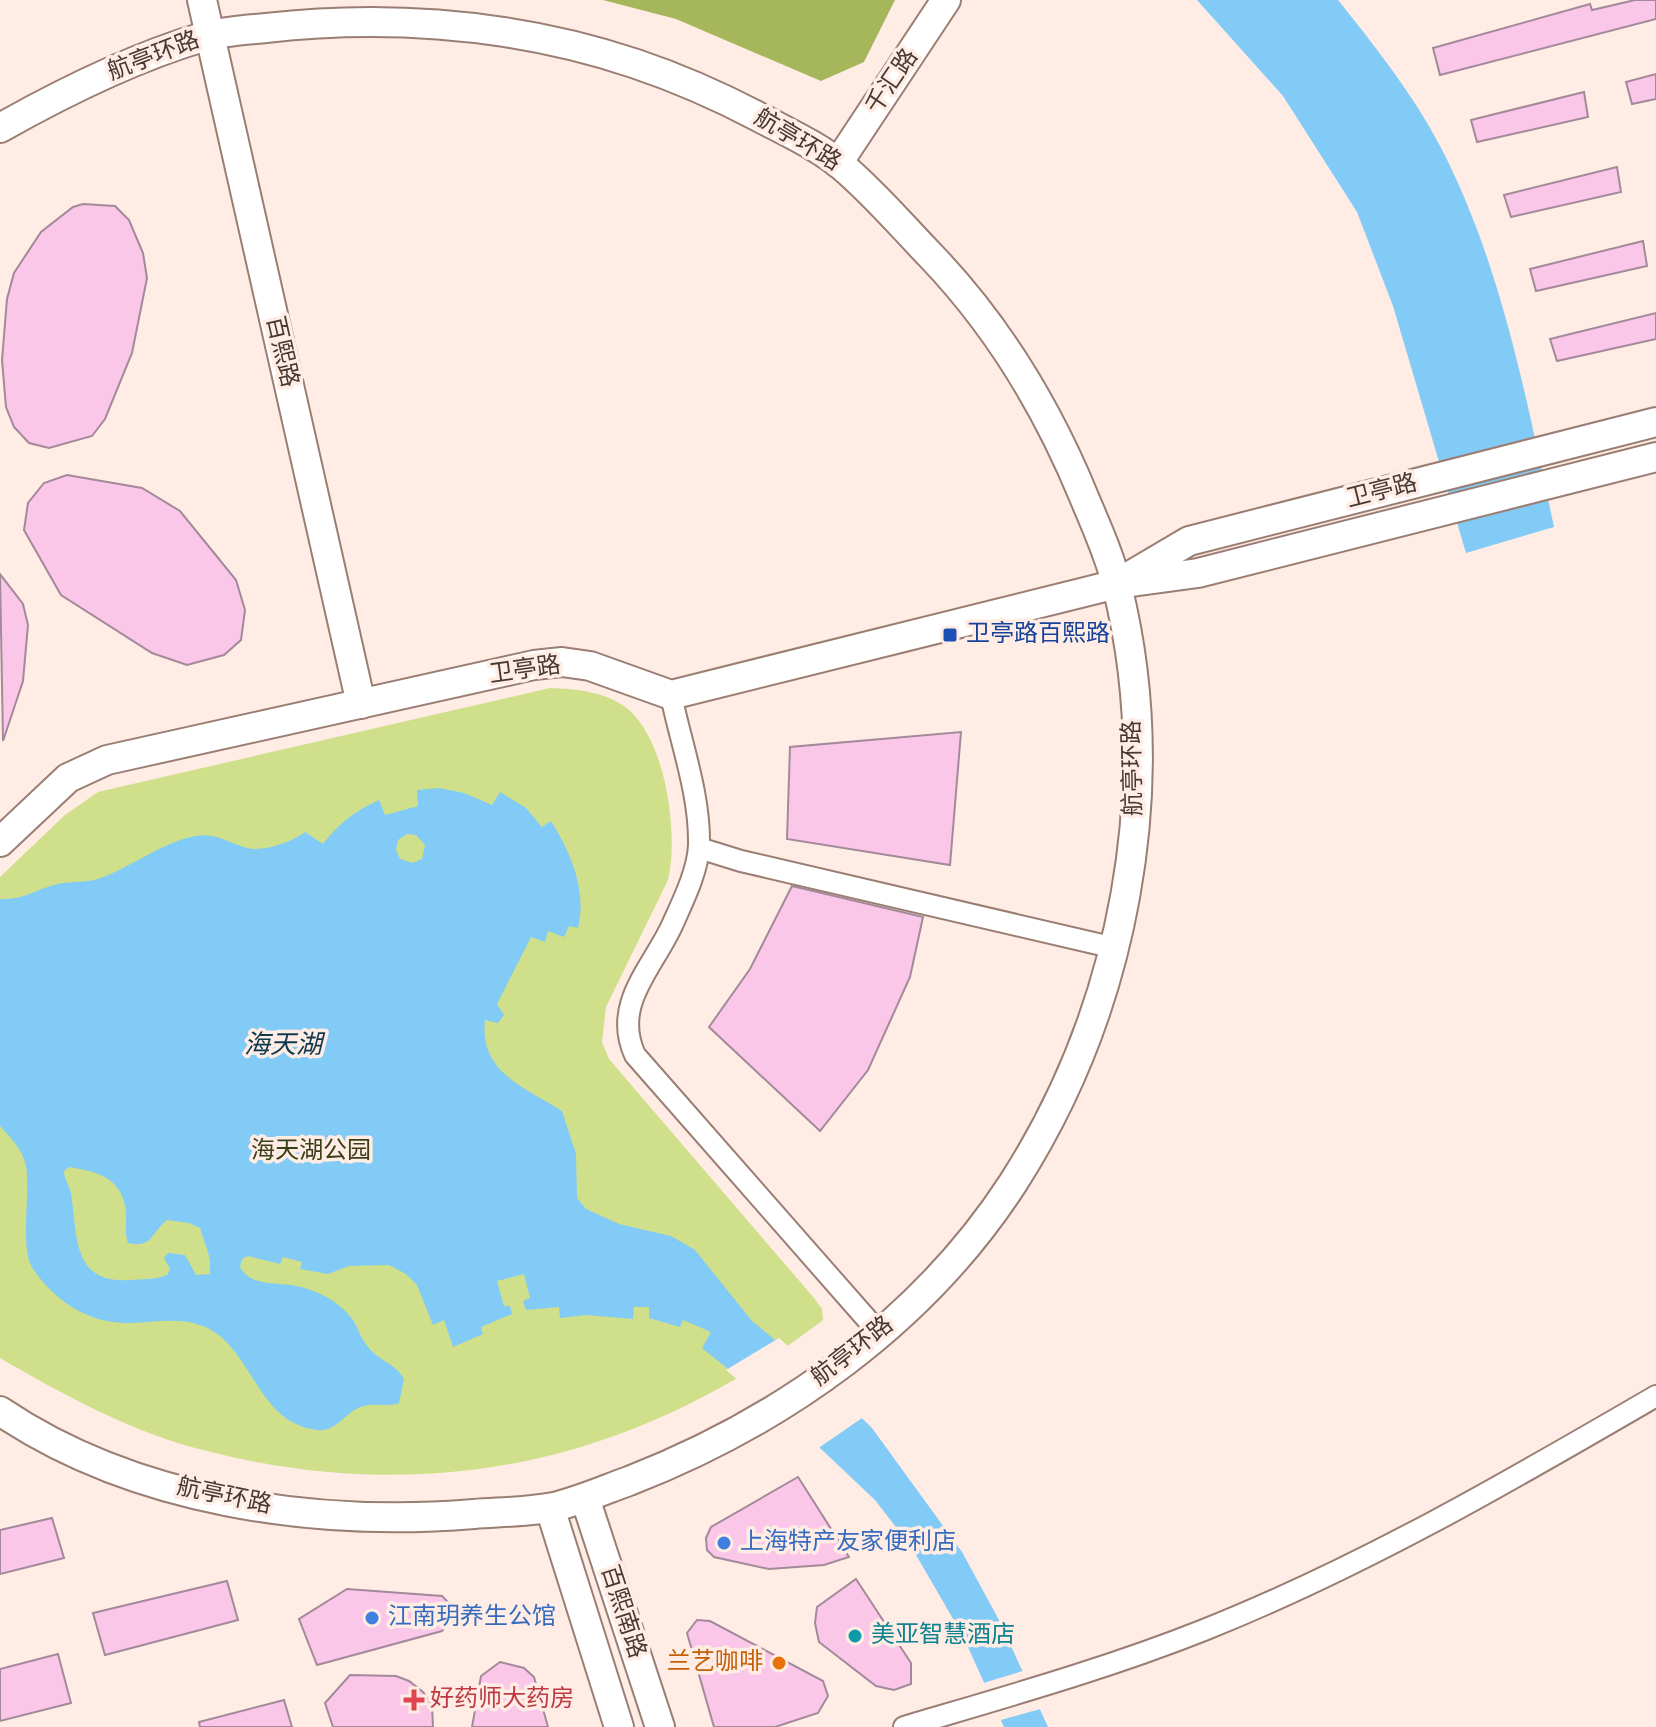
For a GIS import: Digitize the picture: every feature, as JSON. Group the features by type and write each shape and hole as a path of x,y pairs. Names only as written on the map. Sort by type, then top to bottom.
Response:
{"street":[{"name":"百熙路","path":"202,0 361,704"},
{"name":"千汇路","path":"838,163 946,0"},
{"name":"航亭环路","path":"0,128 121,68 210,35 299,24 391,21 467,26 545,38 615,54 689,83 838,163 943,268 982,312 1016,361 1075,473 1117,584 1132,684 1136,789 1135,833 1115,948 1076,1058 1049,1119 1011,1185 961,1251 880,1334 833,1371 761,1419 647,1474 585,1498 550,1508 436,1517 342,1516 263,1508 193,1493 124,1472 64,1447 0,1411"},
{"name":"卫亭路","path":"1117,584 1189,541 1656,422"},
{"name":"卫亭路","path":"0,842 55,789 85,768 107,760 534,665 562,662 624,676 671,695 1117,584 1198,573 1656,457"},
{"path":"671,695 690,774 699,848 673,925 633,993 626,1024 629,1041 635,1055 880,1334"},
{"path":"699,848 741,861 1115,948"},
{"path":"904,1727 1044,1686 1207,1629 1472,1503 1656,1396"},
{"name":"百熙南路","path":"585,1498 660,1727"},
{"name":"百熙南路","path":"550,1508 619,1727"}],"green space":[{"path":"603,0 895,0 864,62 821,81 676,19"},
{"name":"海天湖公园","path":"550,688 596,693 621,704 649,737 666,785 672,837 668,880 606,1007 602,1042 609,1059 814,1298 822,1309 823,1320 753,1369 680,1409 605,1439 529,1460 450,1472 370,1475 287,1467 203,1450 124,1423 73,1399 0,1358 0,877 65,815 98,792"}],"water":[{"path":"1197,0 1338,0 1405,88 1439,144 1479,235 1509,331 1554,527 1466,553 1393,306 1357,212 1283,96"},
{"name":"海天湖","path":"439,788 464,793 492,805 500,792 526,808 542,827 551,821 571,859 579,886 578,928 569,926 564,937 548,931 545,942 531,937 497,1004 504,1015 498,1023 485,1020 485,1038 489,1053 507,1076 562,1111 576,1154 577,1198 586,1209 619,1224 671,1236 695,1250 752,1321 813,1371 872,1428 962,1552 999,1620 1048,1727 1004,1727 963,1636 912,1548 875,1500 784,1414 702,1348 711,1332 683,1320 680,1327 649,1318 649,1307 634,1307 633,1319 586,1315 560,1318 559,1307 526,1310 523,1301 530,1298 524,1274 497,1281 504,1306 510,1306 512,1314 481,1327 483,1334 453,1347 444,1320 433,1325 417,1285 406,1274 389,1265 349,1266 328,1274 300,1269 302,1262 283,1257 280,1264 248,1256 242,1259 240,1267 252,1279 308,1289 337,1303 353,1320 368,1347 404,1379 399,1403 363,1406 334,1426 317,1430 296,1424 280,1413 233,1350 220,1336 203,1326 176,1321 130,1323 101,1320 63,1301 33,1269 26,1234 26,1166 19,1149 0,1126 0,899 24,896 58,884 101,878 170,844 195,836 216,837 247,848 261,849 305,832 323,844 348,818 379,800 385,815 418,806 417,790","holes":["407,834 416,835 425,845 422,859 413,863 400,859 396,850 398,840","69,1167 99,1174 120,1191 126,1211 128,1243 147,1242 167,1220 200,1228 210,1259 210,1274 196,1275 185,1255 168,1253 164,1258 170,1269 162,1277 129,1280 110,1279 96,1274 87,1265 77,1240 70,1191 64,1174"]}],"pier":[{"path":"779,1338 865,1416 817,1449 726,1370"},
{"path":"1026,1670 1044,1708 997,1721 980,1684"}],"building":[{"path":"1635,0 1656,0 1656,19 1440,75 1433,48 1590,4 1592,10"},
{"path":"1656,74 1656,99 1632,104 1626,82"},
{"path":"1584,92 1588,117 1477,142 1471,120"},
{"path":"1617,167 1621,192 1511,217 1504,195"},
{"path":"83,204 115,206 129,220 143,253 147,278 132,353 105,419 92,436 49,448 29,443 14,427 6,407 2,360 7,299 14,273 41,232 73,207"},
{"path":"1643,241 1647,266 1536,291 1530,269"},
{"path":"1656,313 1656,339 1557,361 1550,339"},
{"path":"67,475 142,488 180,511 236,580 245,610 241,640 224,655 187,665 152,653 61,595 24,530 28,503 44,483"},
{"path":"0,574 23,604 28,625 23,681 3,741"},
{"path":"961,732 950,865 787,839 790,747"},
{"path":"792,886 923,917 910,977 868,1070 820,1131 709,1027 750,969"},
{"path":"798,1477 849,1557 824,1565 769,1569 714,1557 707,1550 706,1538 711,1527"},
{"path":"52,1518 64,1558 0,1574 0,1530"},
{"name":"美亚智慧酒店","path":"856,1579 911,1663 911,1684 894,1690 876,1686 819,1642 815,1623 817,1607"},
{"path":"227,1581 238,1620 105,1655 93,1613"},
{"path":"347,1589 442,1596 451,1605 449,1622 442,1631 317,1665 299,1619"},
{"path":"697,1620 710,1621 823,1681 828,1696 818,1713 775,1727 714,1727 687,1633"},
{"path":"58,1654 71,1703 0,1721 0,1669"},
{"path":"500,1662 524,1668 534,1677 548,1727 472,1727 481,1676"},
{"path":"350,1675 396,1676 409,1681 423,1692 432,1705 433,1727 333,1727 325,1703"},
{"path":"284,1700 292,1727 200,1727 199,1722"}],"place":[{"name":"卫亭路百熙路","path":"950,635"},
{"name":"上海特产友家便利店","path":"724,1543"},
{"name":"江南玥养生公馆","path":"372,1618"},
{"name":"美亚智慧酒店","path":"855,1636"},
{"name":"兰艺咖啡","path":"779,1663"},
{"name":"好药师大药房","path":"414,1700"}]}
